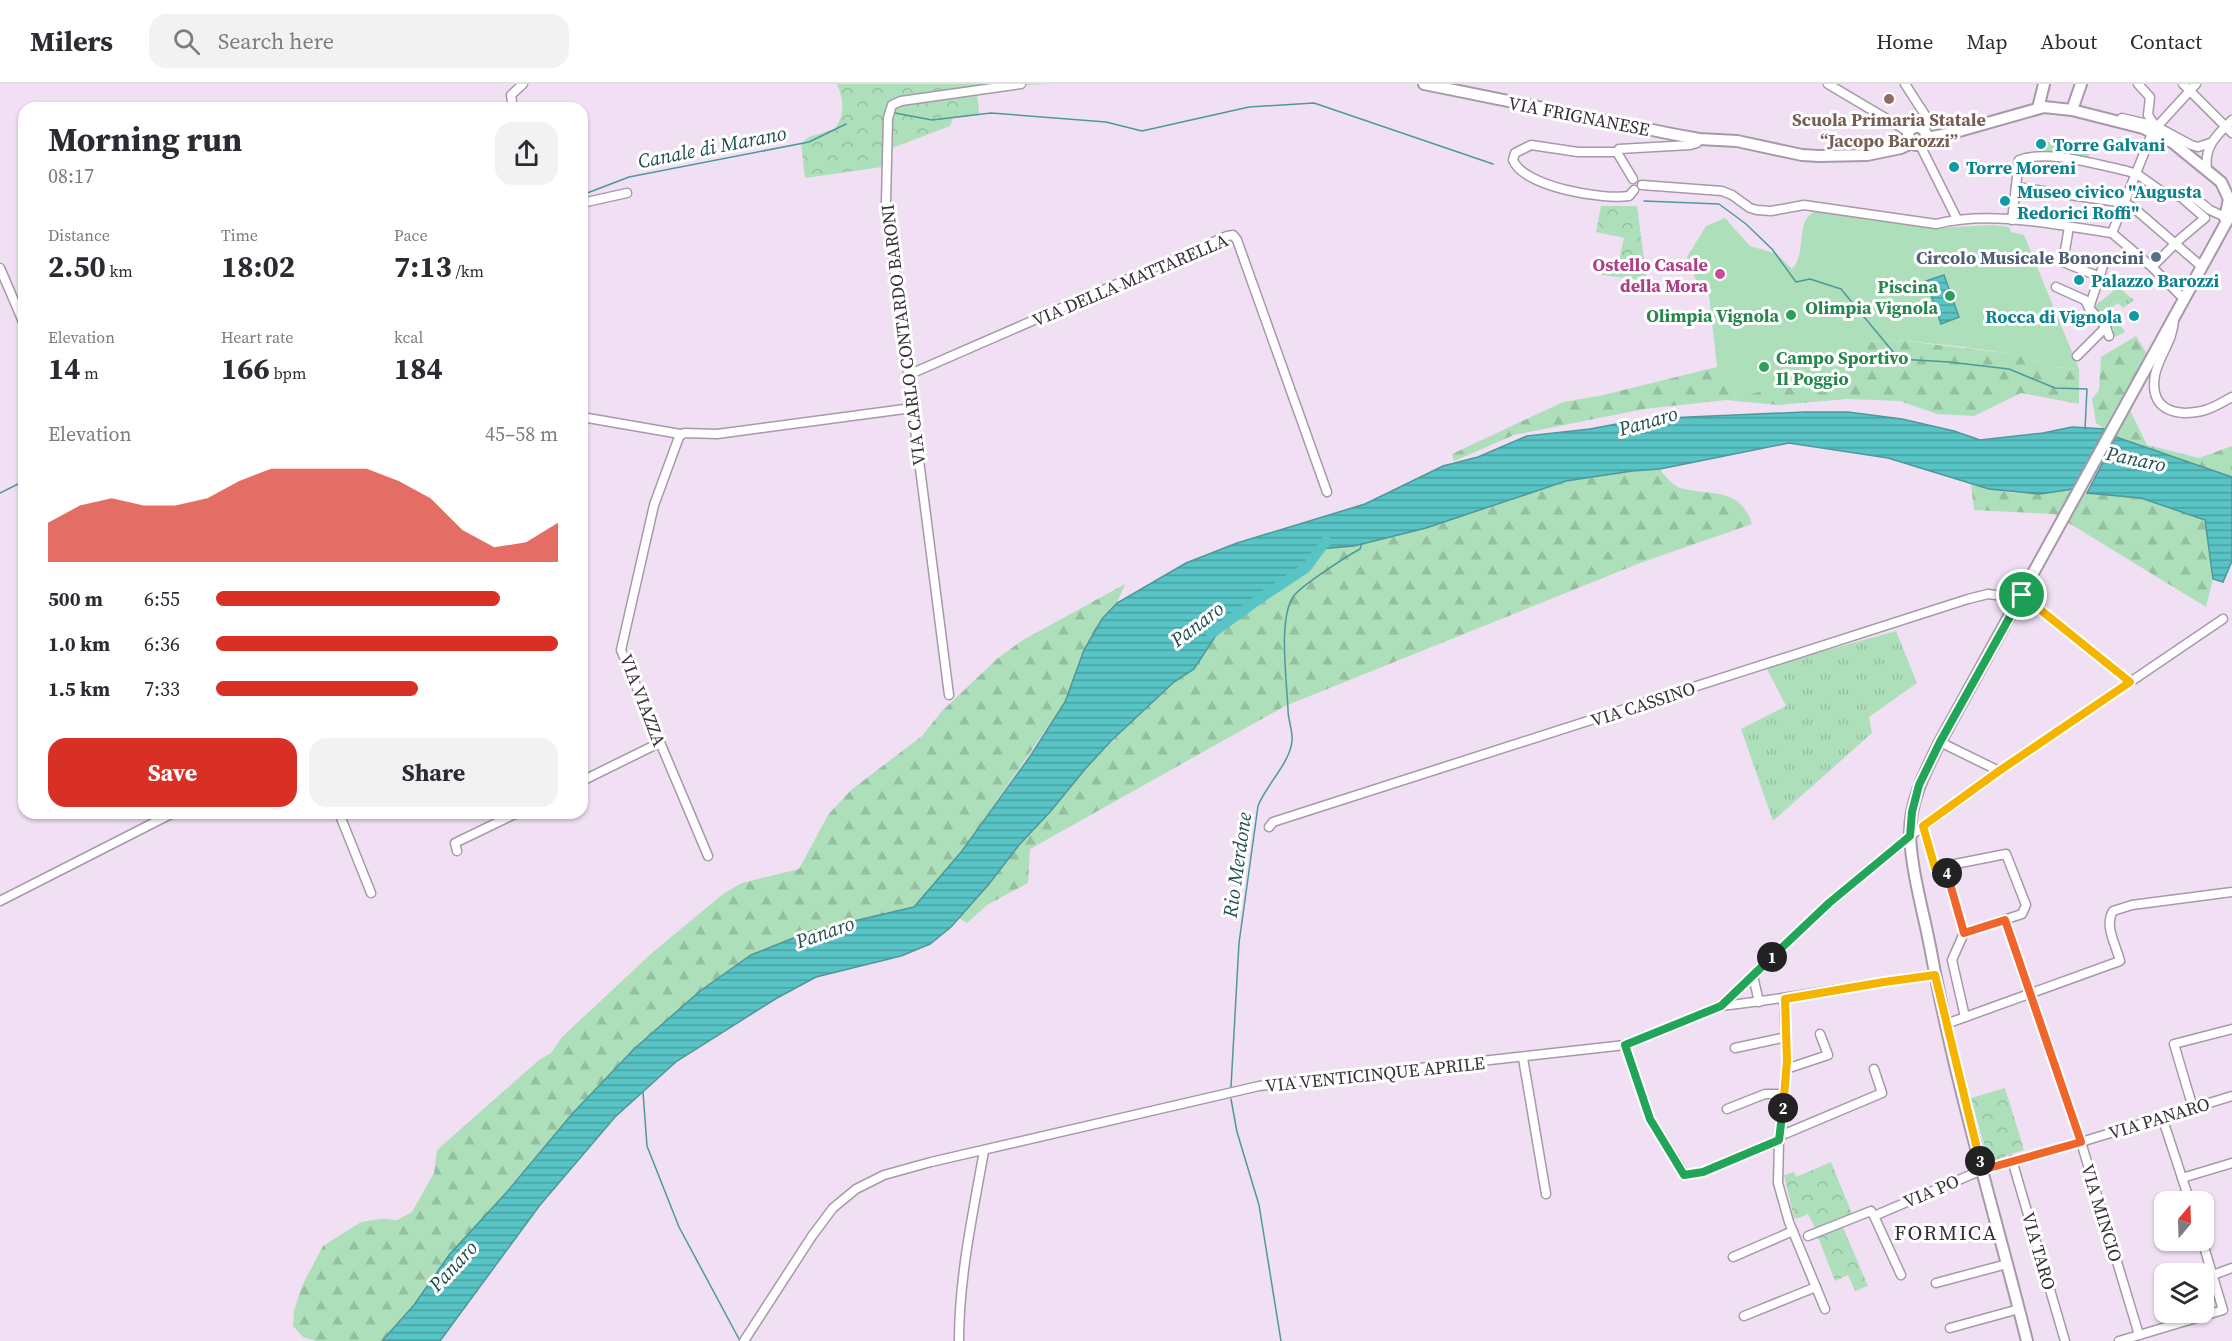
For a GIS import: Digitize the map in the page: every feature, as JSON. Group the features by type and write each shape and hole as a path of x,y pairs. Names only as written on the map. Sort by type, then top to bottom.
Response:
{"main road":[{"name":"VIA FRIGNANESE","path":"1424,84 1465,88 1496,100 1699,139 1737,141 1802,155 1837,157 1878,153 1921,139"},
{"path":"2038,108 2044,84"},
{"path":"2072,110 2081,84"},
{"path":"1921,139 1916,126 1909,132 1908,138 1921,139 1952,133 2038,108 2072,110 2155,129 2207,168 2221,182 2232,187"},
{"path":"2027,1341 1946,1024 1910,836 1912,812 1919,785 1940,742 2226,218 2229,200 2221,182"}],"street":[{"path":"512,102 511,95 523,84"},
{"name":"VIA CARLO CONTARDO BARONI","path":"949,695 886,202 887,125 890,109 895,103 901,101 1021,84"},
{"path":"1827,84 1909,132"},
{"path":"1905,84 1927,118 1921,139 1957,219"},
{"path":"2112,233 2155,129 2189,86 2230,127 2210,143 2198,147 2191,146 2155,129 2148,115 2150,97 2138,84"},
{"path":"1618,152 1633,179 1640,179 1638,187 1629,196 1619,197 1552,186 1522,171 1513,160 1515,153 1532,145 1578,152 1618,152 1623,147 1695,144 1699,139"},
{"path":"2207,168 2206,152 2210,143"},
{"path":"2012,220 2019,160 2029,156 2063,159 2137,174 2161,191 2181,197 2205,218 2175,243 2152,267"},
{"path":"1638,187 1717,190 1732,195 1745,205 1757,210 1771,211 1804,205 1936,224 1957,219 2012,220 2112,233 2152,267 2183,298"},
{"path":"2016,187 2126,203 2201,266"},
{"path":"2181,197 2186,191 2226,218"},
{"path":"588,202 627,193"},
{"path":"2069,227 2063,262 2100,277"},
{"name":"VIA DELLA MATTARELLA","path":"908,375 1227,236 1233,236 1237,240 1327,492"},
{"path":"2089,308 2103,266"},
{"path":"0,268 18,310"},
{"path":"2056,287 2085,300 2106,327 2109,336"},
{"path":"2175,315 2174,330 2156,373 2154,386 2160,404 2173,412 2204,411 2232,397"},
{"path":"2077,356 2106,327"},
{"path":"588,418 680,434 717,434 912,408"},
{"name":"VIA VIAZZA","path":"680,434 654,505 621,650 708,856"},
{"name":"VIA CASSINO","path":"1269,827 1273,822 1968,599 1988,594 2021,596"},
{"path":"2021,596 2130,682"},
{"name":"VIA VENTICINQUE APRILE","path":"744,1341 812,1236 833,1208 856,1189 884,1175 1259,1086 1625,1045 1721,1006 1829,903 1910,836 1999,771 2223,619"},
{"path":"1940,742 1999,771"},
{"path":"588,778 659,743"},
{"path":"0,901 161,819"},
{"path":"341,819 371,893"},
{"path":"457,850 455,843 505,819"},
{"path":"1923,826 1935,868 2006,854 2026,905 2022,914 1964,933"},
{"path":"1721,1006 1785,999 1935,972 1952,960 1964,933 1945,866"},
{"path":"1946,1024 2120,961 2109,925 2109,917 2113,911 2132,905 2232,892"},
{"name":"VIA MINCIO","path":"2005,920 2081,1142 2139,1335"},
{"path":"1952,960 1965,1017"},
{"path":"1753,976 1759,1002"},
{"path":"1785,999 1786,1069 1779,1138 1778,1183 1793,1231 1825,1309"},
{"path":"2193,1108 2174,1044 2232,1029"},
{"path":"1786,1069 1828,1054 1820,1034"},
{"path":"1735,1048 1786,1037"},
{"path":"1625,1045 1650,1119 1684,1175 1703,1172 1882,1093 1874,1069"},
{"path":"1523,1058 1546,1194"},
{"path":"1727,1109 1765,1095 1784,1094"},
{"name":"VIA PANARO","path":"1982,1170 2232,1096"},
{"path":"2162,1117 2186,1191"},
{"path":"959,1341 959,1317 965,1270 984,1150"},
{"name":"VIA TARO","path":"2012,1160 2065,1341"},
{"path":"2182,1178 2232,1163"},
{"name":"VIA PO","path":"1808,1236 1871,1211 1874,1216 1982,1170"},
{"path":"1874,1216 1901,1275"},
{"path":"1733,1257 1793,1231"},
{"path":"1936,1283 2007,1264"},
{"path":"2214,1275 2232,1268"},
{"path":"2214,1278 2223,1310 2214,1313"},
{"path":"1744,1316 1816,1287"},
{"path":"1950,1328 2019,1308"},
{"path":"2119,1341 2179,1323"}],"green space":[{"path":"837,84 1047,84 977,92 979,115 953,118 950,126 892,148 889,166 805,178 801,143 809,137 835,129 841,118 842,107"},
{"path":"2047,142 2091,148 2087,161 2045,155"},
{"path":"1601,206 1637,206 1647,281 1602,275 1602,261 1618,264 1624,238 1596,232"},
{"path":"1819,210 1936,228 1993,225 2009,227 2011,232 2024,235 2079,369 2052,367 2013,354 1956,346 1897,340 1868,342 1811,379 1736,398 1717,367 1709,295 1701,293 1687,257 1706,226 1725,218 1750,246 1777,254 1792,269 1799,257 1804,224 1809,215"},
{"path":"2118,287 2134,300 2123,308 2118,303 2108,310 2114,322 2117,321 2125,332 2115,337 2112,332 2114,330 2094,307"},
{"path":"2136,336 2147,354 2124,398 2147,445 2199,458 2232,446 2232,477 2116,437 2096,423 2092,399 2099,390 2101,357"},
{"path":"1897,340 2013,354 2052,367 2079,369 2079,404 2021,393 1974,416 1937,414 1900,401 1847,399 1778,405 1726,400 1644,409 1514,435 1454,461 1452,454 1563,402 1599,396 1717,367 1736,398 1868,342"},
{"path":"1660,469 1679,488 1719,494 1735,500 1747,513 1752,524 1640,563 1285,706 1030,849 1028,883 987,905 967,923 959,918 1086,768 1146,707 1174,682 1194,669 1226,620 1306,568 1319,549 1351,545 1413,531 1576,479"},
{"path":"1971,484 2013,493 2040,494 2073,489 2087,493 2141,498 2205,520 2213,579 2206,607 2054,514 1974,510"},
{"path":"1125,584 1117,603 1102,619 1084,650 1065,702 962,851 914,907 811,931 751,955 700,991 634,1049 572,1114 506,1193 449,1255 414,1305 382,1341 316,1341 303,1337 293,1326 294,1311 302,1286 323,1246 361,1222 380,1219 397,1220 412,1212 434,1173 437,1150 539,1060 551,1053 562,1037 653,952 723,894 742,883 799,869 828,815 851,790 922,736 942,711 998,658 1023,640"},
{"path":"1896,631 1917,683 1869,717 1872,733 1773,821 1741,729 1786,706 1766,667"},
{"path":"2005,1088 2024,1150 2005,1156 2006,1160 1989,1163 1971,1098"},
{"path":"1831,1162 1853,1216 1816,1230 1808,1214 1794,1218 1784,1175 1794,1172 1796,1177"},
{"path":"1842,1225 1868,1286 1855,1291 1848,1275 1835,1281 1817,1234"}],"water":[{"path":"1944,275 1959,317 1941,324 1926,281"},
{"path":"1848,412 1902,419 1954,431 1980,440 2043,433 2072,427 2105,429 2073,489 2040,494 1989,489 1888,458 1789,443 1660,469 1566,481 1426,528 1354,546 1319,549 1306,568 1226,620 1194,669 1174,682 1112,740 1019,845 989,884 951,927 930,944 901,956 816,977 777,998 677,1061 615,1117 540,1205 440,1341 382,1341 414,1305 449,1255 506,1193 572,1114 634,1049 700,991 751,955 811,931 914,907 962,851 1031,755 1065,702 1084,650 1102,619 1117,603 1186,563 1237,543 1365,504 1443,466 1478,457 1527,436 1590,429 1643,419"},
{"path":"2116,437 2232,477 2232,561 2223,582 2213,579 2205,520 2141,498 2087,493"}],"waterway":[{"name":"Canale di Marano","path":"895,113 932,120 991,113 1106,122 1142,131 1249,107 1314,103 1493,164"},
{"name":"Canale di Marano","path":"588,193 629,177 809,142 846,124"},
{"name":"Canale di Marano","path":"1644,201 1719,204 1746,224 1772,249 1796,282 1810,279 1841,289 1899,359 2009,369 2055,388 2087,389 2085,429"},
{"name":"Canale di Marano","path":"0,493 18,484"},
{"name":"Panaro","path":"1211,634 1306,568 1326,541"},
{"name":"Rio Merdone","path":"1231,1087 1239,943 1258,806 1287,757 1292,741 1284,651 1288,607 1297,592 1360,549 1362,543"},
{"path":"643,1092 647,1146 679,1227 739,1339"},
{"name":"Rio Merdone","path":"1231,1099 1237,1132 1259,1205 1281,1341"}],"tunnel":[{"path":"2103,266 2108,255"}],"place":[{"name":"Scuola Primaria Statale “Jacopo Barozzi”","path":"1889,99"},
{"name":"Torre Galvani","path":"2041,144"},
{"name":"Torre Moreni","path":"1954,167"},
{"name":"Museo civico \"Augusta Redorici Roffi\"","path":"2005,201"},
{"name":"Circolo Musicale Bononcini","path":"2156,257"},
{"name":"Ostello Casale della Mora","path":"1720,274"},
{"name":"Palazzo Barozzi","path":"2079,280"},
{"name":"Piscina Olimpia Vignola","path":"1950,296"},
{"name":"Olimpia Vignola","path":"1791,315"},
{"name":"Rocca di Vignola","path":"2134,316"},
{"name":"Campo Sportivo Il Poggio","path":"1764,367"}],"district":[{"name":"FORMICA","path":"1946,1232"}],"route":[{"path":"2022,595 2130,682 1923,826 1935,868 1945,866 1964,933 2005,920 2081,1142 1982,1170 1935,975 1785,999 1787,1061 1779,1140 1703,1172 1684,1175 1650,1119 1625,1045 1721,1006 1829,903 1910,836 1912,812 1919,785 2001,629 2022,595"}]}
